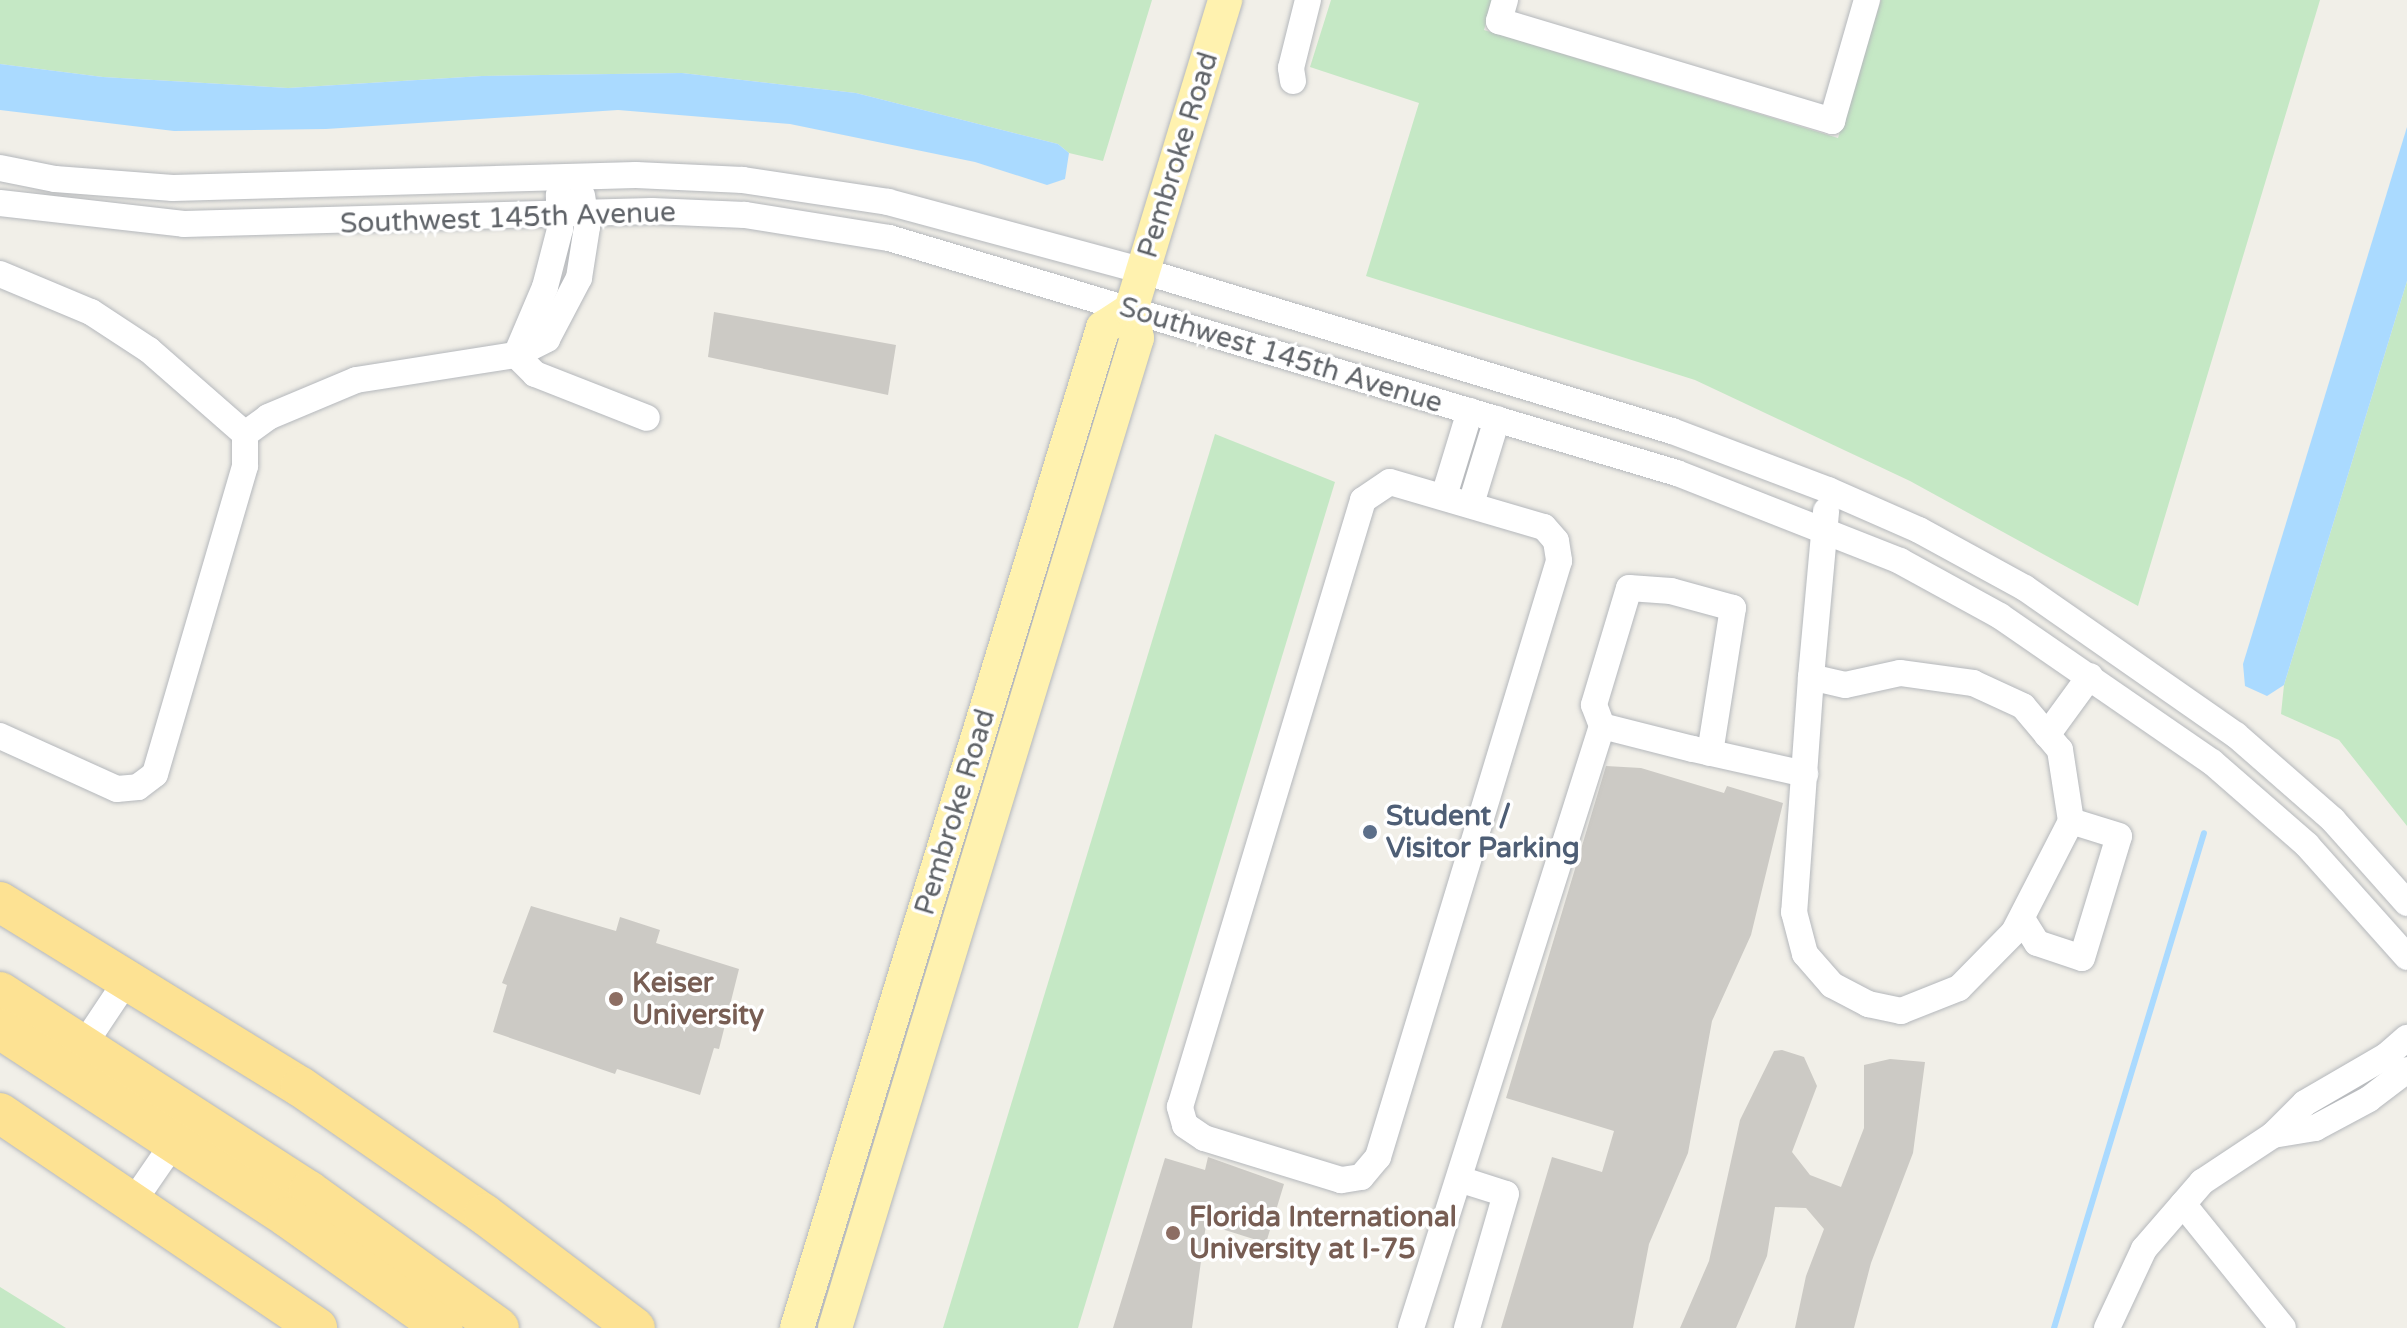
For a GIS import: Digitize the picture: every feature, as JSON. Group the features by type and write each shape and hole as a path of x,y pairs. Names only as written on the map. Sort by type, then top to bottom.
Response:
{"highway":[{"path":"0,902 301,1087 484,1214 635,1328"},
{"path":"0,992 85,1043 309,1191 499,1328"},
{"path":"0,1029 175,1141 443,1328"},
{"path":"0,1113 317,1328"}],"main road":[{"name":"Pembroke Road","path":"835,1328 1137,338 1131,310 1225,0"},
{"name":"Pembroke Road","path":"797,1328 1103,328 1131,310"}],"street":[{"path":"1293,81 1292,59 1308,0"},
{"path":"1505,0 1499,21 1832,121 1867,0"},
{"name":"Southwest 145th Avenue","path":"0,168 55,179 173,188 319,188 569,176 743,180 888,202 1143,271 1672,431 1828,490 1919,530 2025,588 2152,672 2236,735 2333,820 2407,903"},
{"path":"245,434 268,417 356,380 516,355 547,339 565,313 586,246 572,211 569,176"},
{"name":"Southwest 145th Avenue","path":"0,203 184,224 329,223 572,211 745,215 889,238 1677,473 1824,528 1900,561 2000,616 2212,762 2307,845 2407,957"},
{"path":"0,274 38,286 137,342 245,434 245,466 155,774 138,787 117,789 0,736"},
{"path":"516,355 535,374 647,418"},
{"path":"1444,496 1470,411"},
{"path":"1471,504 1497,419"},
{"path":"1390,482 1471,504 1544,527 1556,541 1559,561 1378,1157 1361,1177 1341,1180 1196,1134 1182,1119 1181,1100 1363,500 1390,482"},
{"path":"1811,677 1845,685 1900,673 1973,683 2023,706 2060,750 2071,821 2022,919 1959,988 1901,1011 1868,1004 1832,985 1805,954 1794,912 1811,677 1828,490"},
{"path":"1411,1328 1602,726 1594,705 1629,588 1671,591 1733,608 1710,753"},
{"path":"2047,735 2090,676"},
{"path":"1602,726 1805,774"},
{"path":"2022,919 2037,943 2082,958 2119,836 2071,821"},
{"path":"85,1043 127,980"},
{"path":"2107,1328 2144,1249 2202,1182 2273,1135 2305,1103 2386,1056 2407,1038"},
{"path":"2273,1135 2315,1128 2369,1099 2407,1070"},
{"path":"133,1202 175,1141"},
{"path":"1459,1179 1506,1194 1467,1328"},
{"path":"2183,1204 2283,1328"}],"green space":[{"path":"0,0 1152,0 1103,161 1069,153 1058,144 856,93 682,73 482,76 288,88 103,77 0,64"},
{"path":"1331,0 1492,0 1484,30 1838,138 1881,0 2320,0 2138,606 1910,481 1695,380 1366,276 1419,103 1310,67"},
{"path":"2407,281 2407,826 2339,740 2281,714 2284,685"},
{"path":"1215,434 1335,482 1078,1328 943,1328"},
{"path":"0,1287 66,1328 0,1328"}],"water":[{"path":"0,64 103,77 288,88 482,76 682,73 856,93 1058,144 1069,153 1065,179 1047,185 975,162 790,124 618,110 326,129 174,131 0,110"},
{"path":"2407,127 2407,281 2284,685 2267,696 2245,686 2243,664"}],"building":[{"path":"714,312 896,345 888,395 708,357"},
{"path":"1606,766 1641,768 1724,793 1727,786 1783,803 1751,935 1712,1021 1688,1153 1649,1244 1633,1328 1501,1328 1552,1157 1602,1172 1614,1131 1506,1098"},
{"name":"Keiser University","path":"531,906 616,931 620,917 660,930 656,943 739,969 719,1049 714,1048 700,1095 617,1069 615,1074 493,1032 507,985 502,983"},
{"path":"1782,1050 1804,1057 1817,1086 1792,1152 1810,1175 1841,1187 1864,1128 1864,1065 1890,1059 1925,1062 1913,1153 1871,1263 1854,1328 1795,1328 1806,1276 1824,1229 1806,1208 1775,1207 1767,1256 1736,1328 1680,1328 1709,1261 1740,1120 1774,1051"},
{"name":"Florida International University at I-75","path":"1208,1157 1284,1184 1266,1243 1206,1224 1192,1328 1113,1328 1165,1158 1205,1170"}],"waterway":[{"path":"2054,1328 2204,833"}],"place":[{"name":"Student / Visitor Parking","path":"1370,832"},
{"name":"Keiser University","path":"616,999"},
{"name":"Florida International University at I-75","path":"1173,1233"}]}
